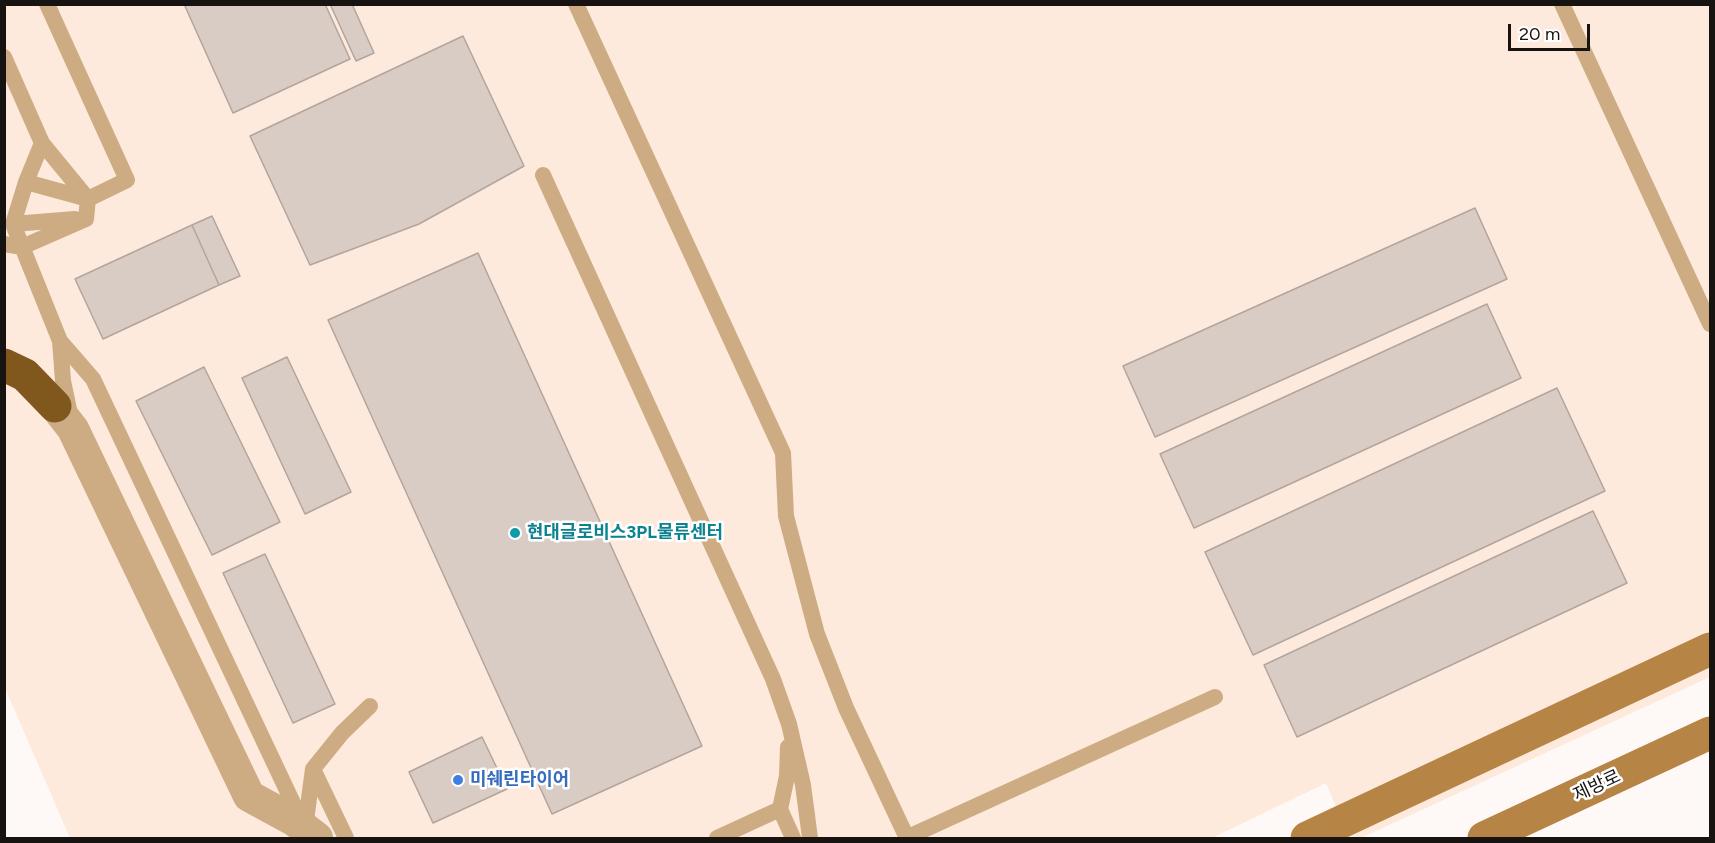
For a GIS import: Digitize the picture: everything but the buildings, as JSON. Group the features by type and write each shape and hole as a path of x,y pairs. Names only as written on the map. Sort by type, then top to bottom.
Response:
{"highway":[{"path":"4,365 25,375 64,418"}],"street":[{"path":"64,418 249,796 311,834"},
{"path":"1307,838 1710,649"},
{"name":"제방로","path":"1484,838 1710,733"}],"lane":[{"path":"26,182 88,199 127,180 48,4"},
{"path":"576,4 783,453 786,516 817,634 846,708 906,838 1215,697"},
{"path":"1562,4 1710,324"},
{"path":"4,57 42,143 88,199 86,219"},
{"path":"42,143 26,182 13,224 60,341 64,418"},
{"path":"543,175 773,679 789,724 810,838"},
{"path":"13,224 86,219"},
{"path":"4,244 22,248 86,219"},
{"path":"60,341 93,378 311,834"},
{"path":"311,834 313,769 342,733 370,706"},
{"path":"789,724 787,776 780,808 793,838"},
{"path":"313,769 346,838"},
{"path":"717,838 780,808 802,785"}],"shaded area":[{"path":"4,5 1710,5 1710,677 1361,838 1349,838 1326,783 1212,838 70,838 5,688"}],"place":[{"name":"현대글로비스3PL물류센터","path":"515,533"},
{"name":"미쉐린타이어","path":"458,780"}]}
